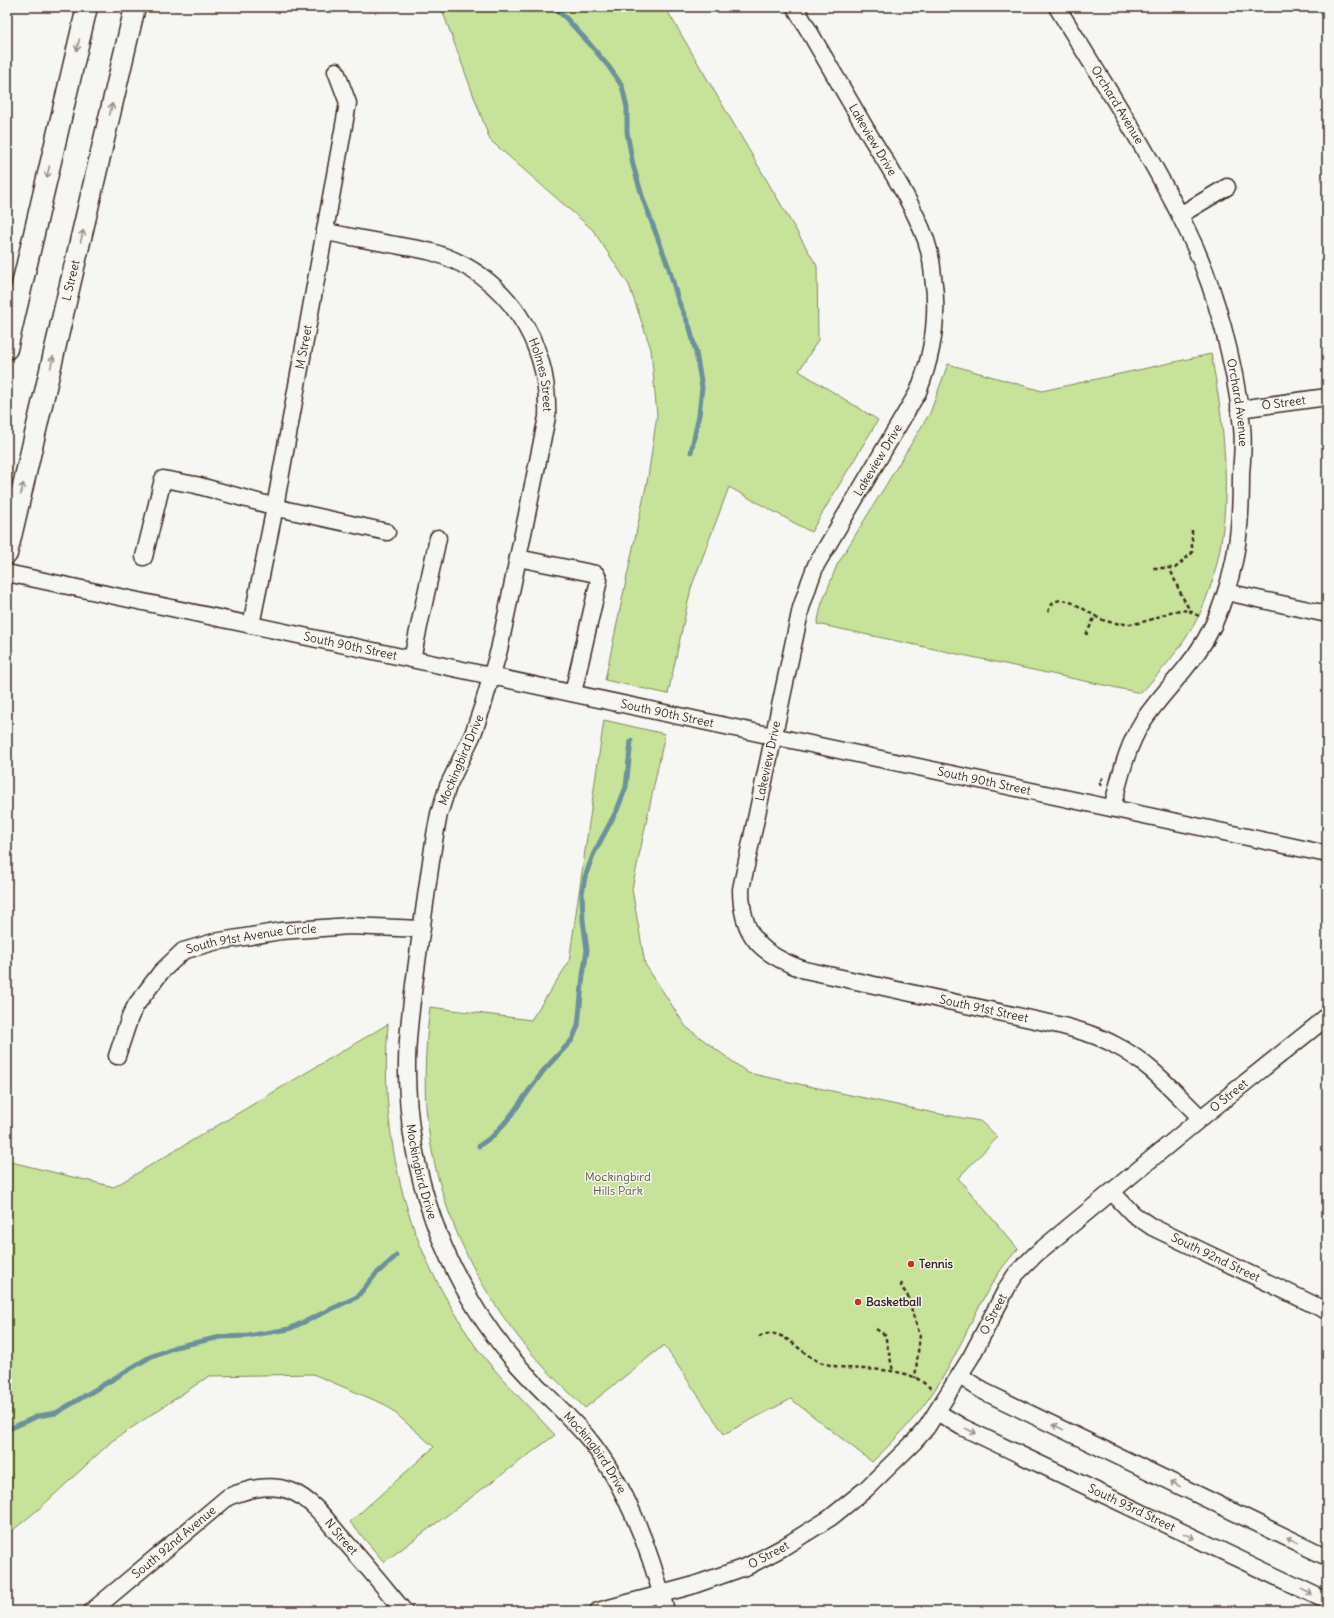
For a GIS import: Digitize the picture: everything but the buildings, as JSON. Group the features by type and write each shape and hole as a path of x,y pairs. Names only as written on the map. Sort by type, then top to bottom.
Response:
{"main road":[{"path":"7,349 87,7"},
{"name":"L Street","path":"7,554 135,7"}],"street":[{"name":"Lakeview Drive","path":"751,934 744,919 741,903 741,889 801,608 816,565 918,392 927,370 933,345 936,315 936,296 931,258 919,223 886,163 795,7"},
{"name":"Orchard Avenue","path":"1057,7 1130,127 1180,215 1201,262 1218,308 1229,353 1242,429 1239,536 1233,569 1226,592 1219,611 1203,643 1185,668 1155,704 1135,734 1122,767 1112,808"},
{"name":"M Street","path":"251,626 275,507 348,103 336,70"},
{"path":"1180,215 1227,188"},
{"name":"Holmes Street","path":"325,232 433,252 452,259 480,274 500,291 520,316 537,350 546,384 548,407 544,435 499,650 492,676"},
{"name":"O Street","path":"1239,409 1327,398"},
{"path":"144,557 162,479 196,485 275,507 387,532"},
{"path":"412,659 438,538"},
{"path":"518,558 596,574 599,580 573,693"},
{"name":"South 90th Street","path":"7,573 251,626 774,735 1327,854"},
{"path":"1226,592 1327,614"},
{"name":"Mockingbird Drive","path":"492,676 473,734 448,786 439,814 408,1033 407,1091 409,1120 415,1155 423,1189 434,1222 458,1277 475,1308 511,1357 587,1438 611,1473 639,1528 655,1568 666,1611"},
{"name":"South 91st Avenue Circle","path":"117,1056 130,1017 136,1005 161,972 183,951 214,942 281,931 350,926 422,929"},
{"name":"South 91st Street","path":"751,934 758,944 772,956 784,963 805,970 1056,1024 1093,1035 1116,1045 1137,1058 1158,1075 1201,1118"},
{"name":"O Street","path":"598,1611 690,1586 748,1566 782,1548 830,1518 866,1489 914,1442 937,1412 972,1357 999,1301 1016,1274 1036,1254 1327,1016"},
{"name":"South 92nd Street","path":"1112,1192 1133,1214 1152,1227 1327,1311"},
{"path":"960,1376 983,1391 1327,1557"},
{"name":"South 93rd Street","path":"937,1412 970,1431 1327,1601"},
{"name":"South 92nd Avenue","path":"92,1611 228,1498 247,1490 263,1487"},
{"name":"N Street","path":"263,1487 273,1487 290,1491 308,1500 360,1558 404,1611"}],"path":[{"path":"1191,612 1178,588 1171,571 1170,568 1164,568 1158,568 1152,568 1160,568 1167,568 1175,568 1192,553 1192,530"},
{"path":"1048,612 1051,603 1054,601 1066,600 1099,619 1125,624 1137,624 1178,609 1200,616"},
{"path":"1086,635 1095,616"},
{"path":"902,1283 901,1286 909,1298 920,1335 915,1378"},
{"path":"876,1328 885,1335 894,1371"},
{"path":"759,1337 765,1334 779,1334 811,1358 822,1363 850,1368 894,1371 915,1378 935,1392"}],"green space":[{"path":"441,7 665,7 817,266 818,340 799,371 878,420 811,532 729,487 691,588 668,694 605,680 648,477 657,415 651,349 629,285 593,230 490,140"},
{"path":"1211,354 1217,386 1224,452 1224,518 1220,551 1212,582 1200,613 1188,635 1158,675 1141,693 817,624 822,603 837,565 930,413 948,364 1042,391"},
{"name":"Mockingbird Hills Park","path":"604,720 665,734 632,889 645,964 686,1027 748,1073 934,1113 980,1121 998,1137 958,1178 1018,1249 1006,1263 987,1292 947,1370 931,1395 903,1430 872,1462 791,1399 724,1434 664,1345 585,1408 534,1356 512,1329 475,1271 447,1208 437,1175 430,1141 426,1107 425,1082 427,1032 430,1007 531,1020 569,962"},
{"path":"388,1024 386,1063 392,1139 398,1176 408,1213 421,1248 438,1283 476,1347 504,1381 555,1435 384,1562 350,1522 434,1447 386,1405 313,1374 209,1376 112,1441 40,1508 7,1535 7,1161 114,1187"}],"waterway":[{"path":"552,7 565,17 588,42 609,67 622,86 627,108 627,132 633,165 643,199 669,268 678,300 690,328 696,353 702,387 699,415 691,452"},
{"path":"479,1146 494,1135 509,1118 544,1070 572,1040 578,1026 587,950 583,920 582,893 585,877 593,855 617,810 626,787 631,741"},
{"path":"7,1430 38,1416 56,1413 150,1357 175,1347 221,1337 248,1336 289,1329 357,1297 376,1274 396,1256"}],"place":[{"name":"Tennis","path":"911,1264"},
{"name":"Basketball","path":"858,1302"}]}
